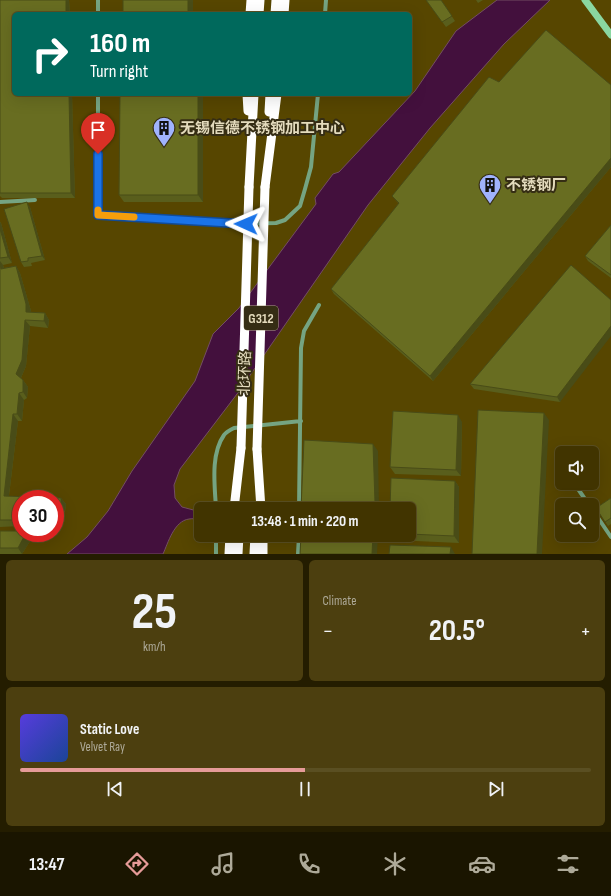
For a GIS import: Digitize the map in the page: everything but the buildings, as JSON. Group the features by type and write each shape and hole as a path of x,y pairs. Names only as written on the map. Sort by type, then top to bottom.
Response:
{"highway":[{"path":"250,12 251,0"},
{"path":"259,12 260,0"},
{"path":"275,12 276,0"},
{"path":"284,12 285,0"},
{"path":"247,96 249,187"},
{"name":"北环路","path":"240,502 249,187 254,96"},
{"name":"北环路","path":"255,502 265,188 270,96"},
{"path":"265,188 277,96"},
{"path":"235,502 241,448"},
{"path":"257,450 261,502"},
{"path":"229,554 230,542"},
{"path":"238,554 239,542"},
{"path":"254,554 255,542"},
{"path":"263,542 264,554"}],"street":[{"path":"98,0 98,12"},
{"path":"325,12 326,0"},
{"path":"585,0 611,35"},
{"path":"98,96 98,215 231,224 276,223 285,220 300,206 311,167 318,96"},
{"path":"0,202 35,200"},
{"path":"299,502 301,348 304,331 319,305"},
{"path":"216,502 215,463 224,434 234,428 301,422"},
{"path":"599,519 611,537"},
{"path":"216,542 216,554"},
{"path":"298,554 299,542"}],"shaded area":[{"path":"497,0 550,0 504,44 430,128 368,205 237,394 180,469 174,485 175,498 182,507 194,510 194,519 189,519 179,524 172,533 163,554 67,554 87,537 108,511 132,471 195,381 213,334 239,308 316,204 315,198 333,174 339,172 410,96 412,96 456,31"}],"slow traffic":[{"path":"98,210 98,215 134,217"}],"place":[{"name":"无锡信德不锈钢加工中心","path":"164,148"},
{"name":"不锈钢厂","path":"490,204"}],"route":[{"path":"98,154 98,215 246,224"}]}
